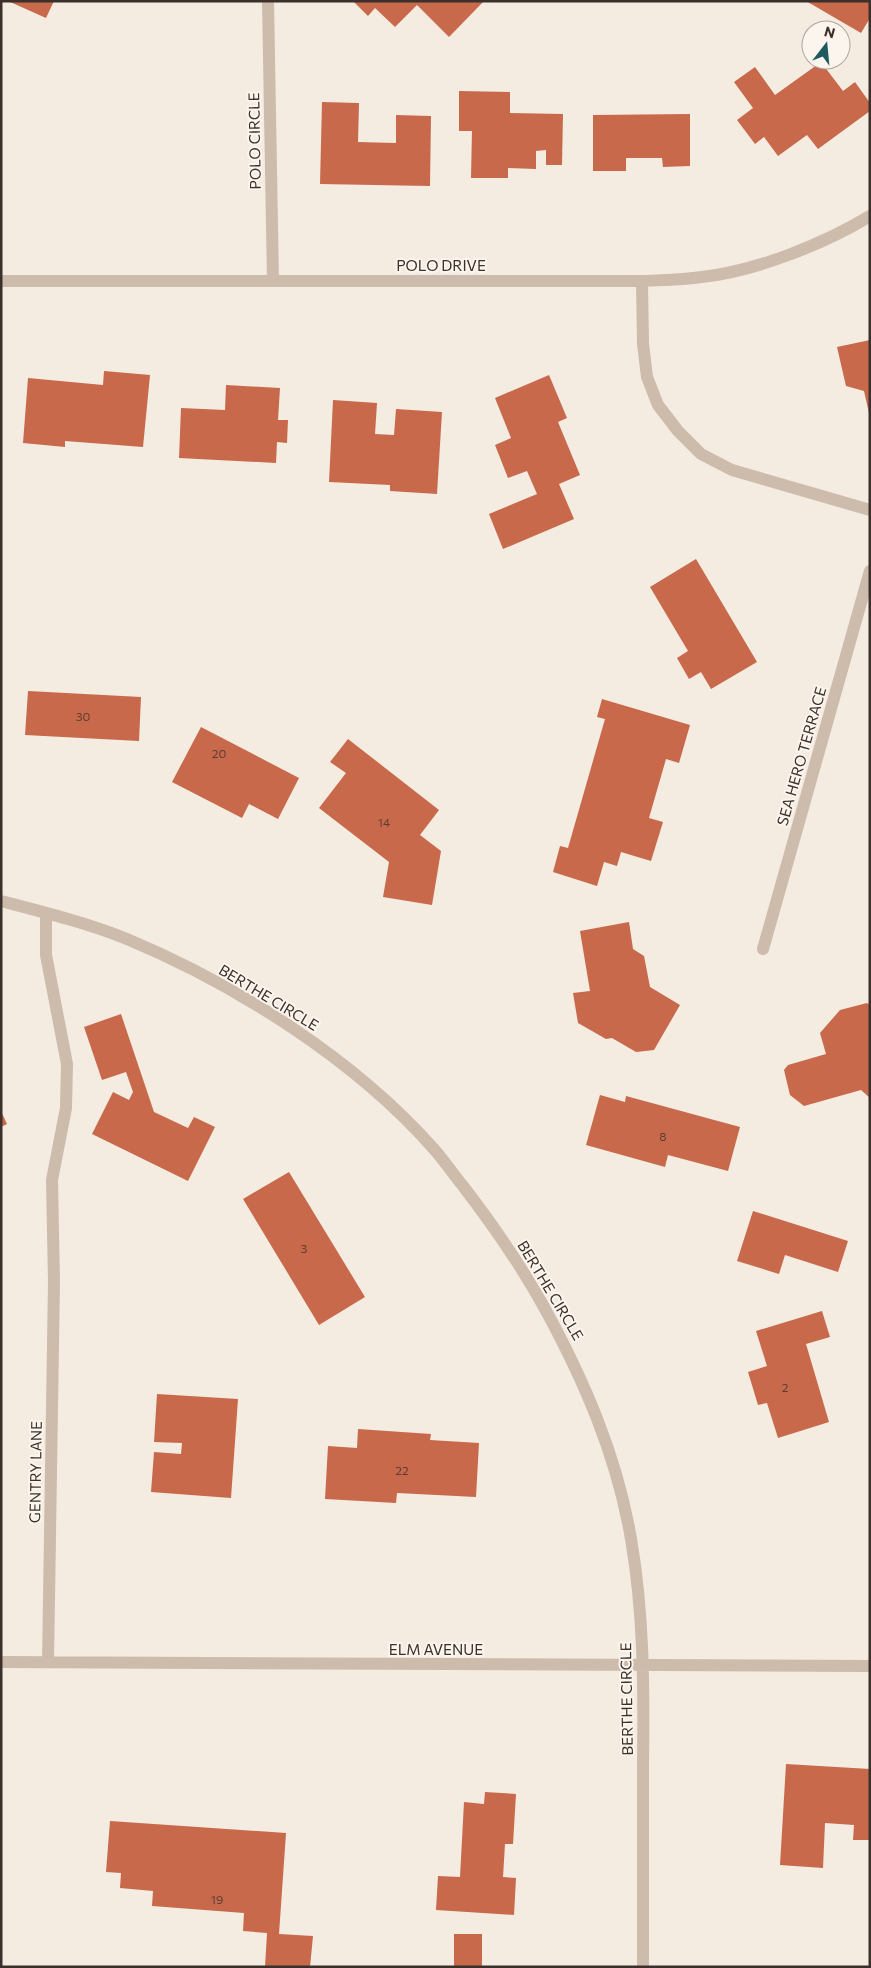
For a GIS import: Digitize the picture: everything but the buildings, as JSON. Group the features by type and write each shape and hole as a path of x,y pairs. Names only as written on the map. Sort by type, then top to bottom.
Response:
{"street":[{"name":"POLO CIRCLE","path":"268,1 273,281"},
{"name":"POLO DRIVE","path":"1,281 642,281 702,278 735,272 822,241 870,216"},
{"path":"642,281 643,344 647,377 658,405 689,443 701,454 732,470 870,510"},
{"name":"SEA HERO TERRACE","path":"763,949 870,571"},
{"name":"BERTHE CIRCLE","path":"1,901 125,938 187,967 250,1000 316,1044 380,1095 434,1148 525,1273 568,1350 597,1415 617,1476 630,1536 640,1599 644,1666 642,1967"},
{"name":"GENTRY LANE","path":"46,913 46,956 67,1064 66,1108 52,1180 54,1281 48,1662"},
{"name":"ELM AVENUE","path":"1,1662 870,1666"}]}
